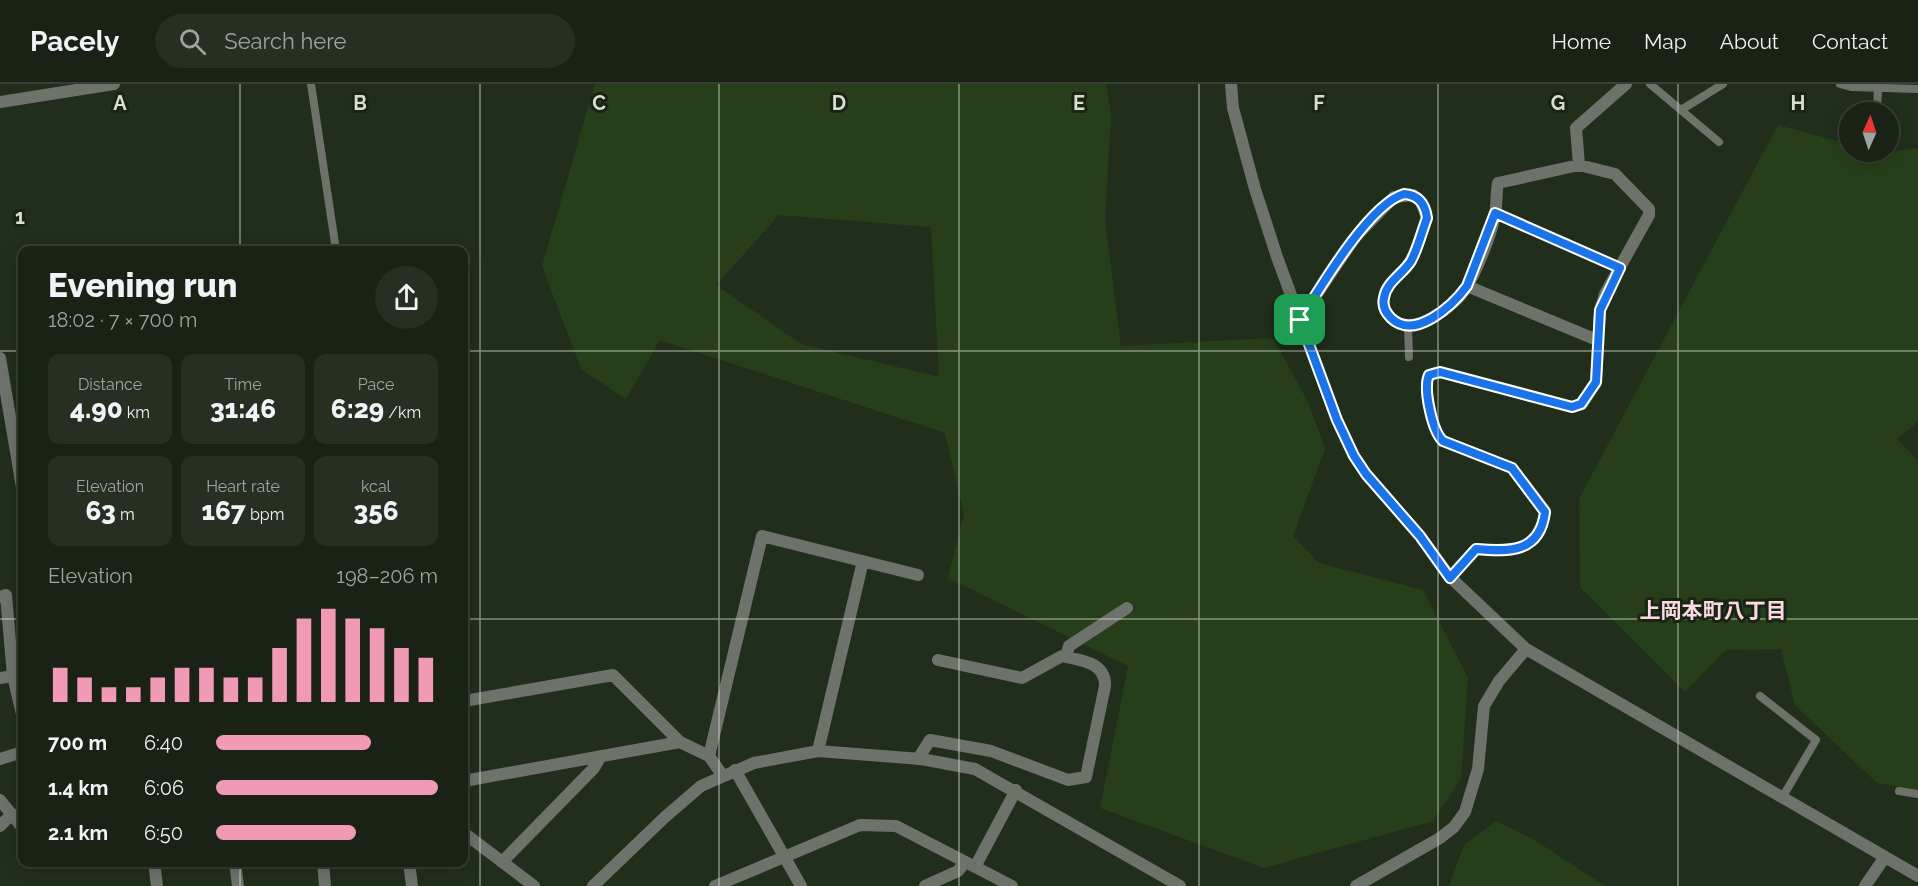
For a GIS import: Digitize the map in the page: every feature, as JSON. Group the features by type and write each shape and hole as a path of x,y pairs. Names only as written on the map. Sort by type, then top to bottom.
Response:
{"street":[{"path":"0,102 114,84"},
{"path":"1231,84 1233,108 1245,157 1277,258 1337,420 1354,456 1366,474 1420,536 1450,578 1526,649 1918,876"},
{"path":"1579,165 1576,128 1626,84"},
{"path":"1300,320 1356,236 1394,197 1404,194 1413,195 1421,201 1427,218 1411,261 1387,289 1383,305 1391,318 1408,326 1423,324 1460,296 1467,286 1495,213 1498,183 1579,165 1615,174 1649,209 1649,215 1600,310 1596,382 1581,404 1572,407 1452,374 1434,372 1429,375 1427,385 1433,425 1438,436 1443,441 1512,468 1545,512 1541,527 1526,546 1501,551 1476,549 1450,578"},
{"path":"1495,213 1620,268"},
{"path":"1467,286 1597,340"},
{"path":"0,358 18,464"},
{"path":"709,756 762,536 918,574"},
{"path":"818,751 863,561"},
{"path":"0,597 6,595 13,676 18,697"},
{"path":"1066,657 1069,646 1126,608"},
{"path":"1356,886 1440,838 1454,827 1465,812 1478,770 1484,706 1499,681 1526,649"},
{"path":"918,759 930,740 991,751 1068,780 1086,777 1106,678 1092,664 1062,656 1022,678 938,660"},
{"path":"468,700 613,675 680,742 709,756 723,776"},
{"path":"0,678 13,676"},
{"path":"468,780 680,742"},
{"path":"593,886 684,798 701,786 735,770 781,756 818,751 918,759 975,769 1016,790 1180,886"},
{"path":"0,759 18,753"},
{"path":"502,862 594,768 601,756"},
{"path":"735,770 801,886"},
{"path":"925,886 970,864 1016,790"},
{"path":"0,800 18,822"},
{"path":"0,826 12,814"},
{"path":"715,886 860,825 896,826 1012,886"},
{"path":"468,836 534,886"},
{"path":"1865,886 1885,857"},
{"path":"155,867 157,886"},
{"path":"236,867 238,886"},
{"path":"323,867 325,886"},
{"path":"410,867 412,886"}],"lane":[{"path":"311,84 335,246"},
{"path":"1650,84 1719,142"},
{"path":"1681,110 1723,84"},
{"path":"1840,84 1851,87 1918,89"},
{"path":"1877,102 1878,88"},
{"path":"1408,326 1409,357"},
{"path":"1760,696 1816,740 1782,798"},
{"path":"1899,791 1918,794"}],"green space":[{"path":"595,84 1106,84 1111,113 1105,220 1121,346 1273,338 1309,404 1325,449 1293,536 1319,563 1423,590 1468,678 1461,778 1433,821 1264,868 1100,808 1128,666 948,578 964,514 945,433 660,340 626,399 581,369 542,266","holes":["779,215 931,227 939,377 801,344 716,285"]},
{"path":"1778,125 1839,141 1839,162 1899,162 1899,151 1918,148 1918,422 1897,439 1918,460 1918,790 1877,783 1795,705 1781,649 1726,650 1685,692 1580,587 1579,499"},
{"path":"1496,821 1533,839 1605,886 1449,886 1464,845"}],"district":[{"name":"上岡本町八丁目","path":"1713,610"}],"route":[{"path":"1404,194 1413,195 1421,201 1427,218 1411,261 1387,289 1384,297 1383,305 1391,318 1405,326 1413,327 1423,324 1460,296 1467,286 1495,213 1620,268 1605,294 1600,310 1596,382 1581,404 1572,407 1497,385 1440,372 1429,375 1427,385 1433,425 1438,436 1443,441 1512,468 1545,512 1541,527 1526,546 1501,551 1476,549 1450,578 1420,536 1366,474 1354,456 1337,420 1300,320 1356,236 1394,197 1404,194"}]}
